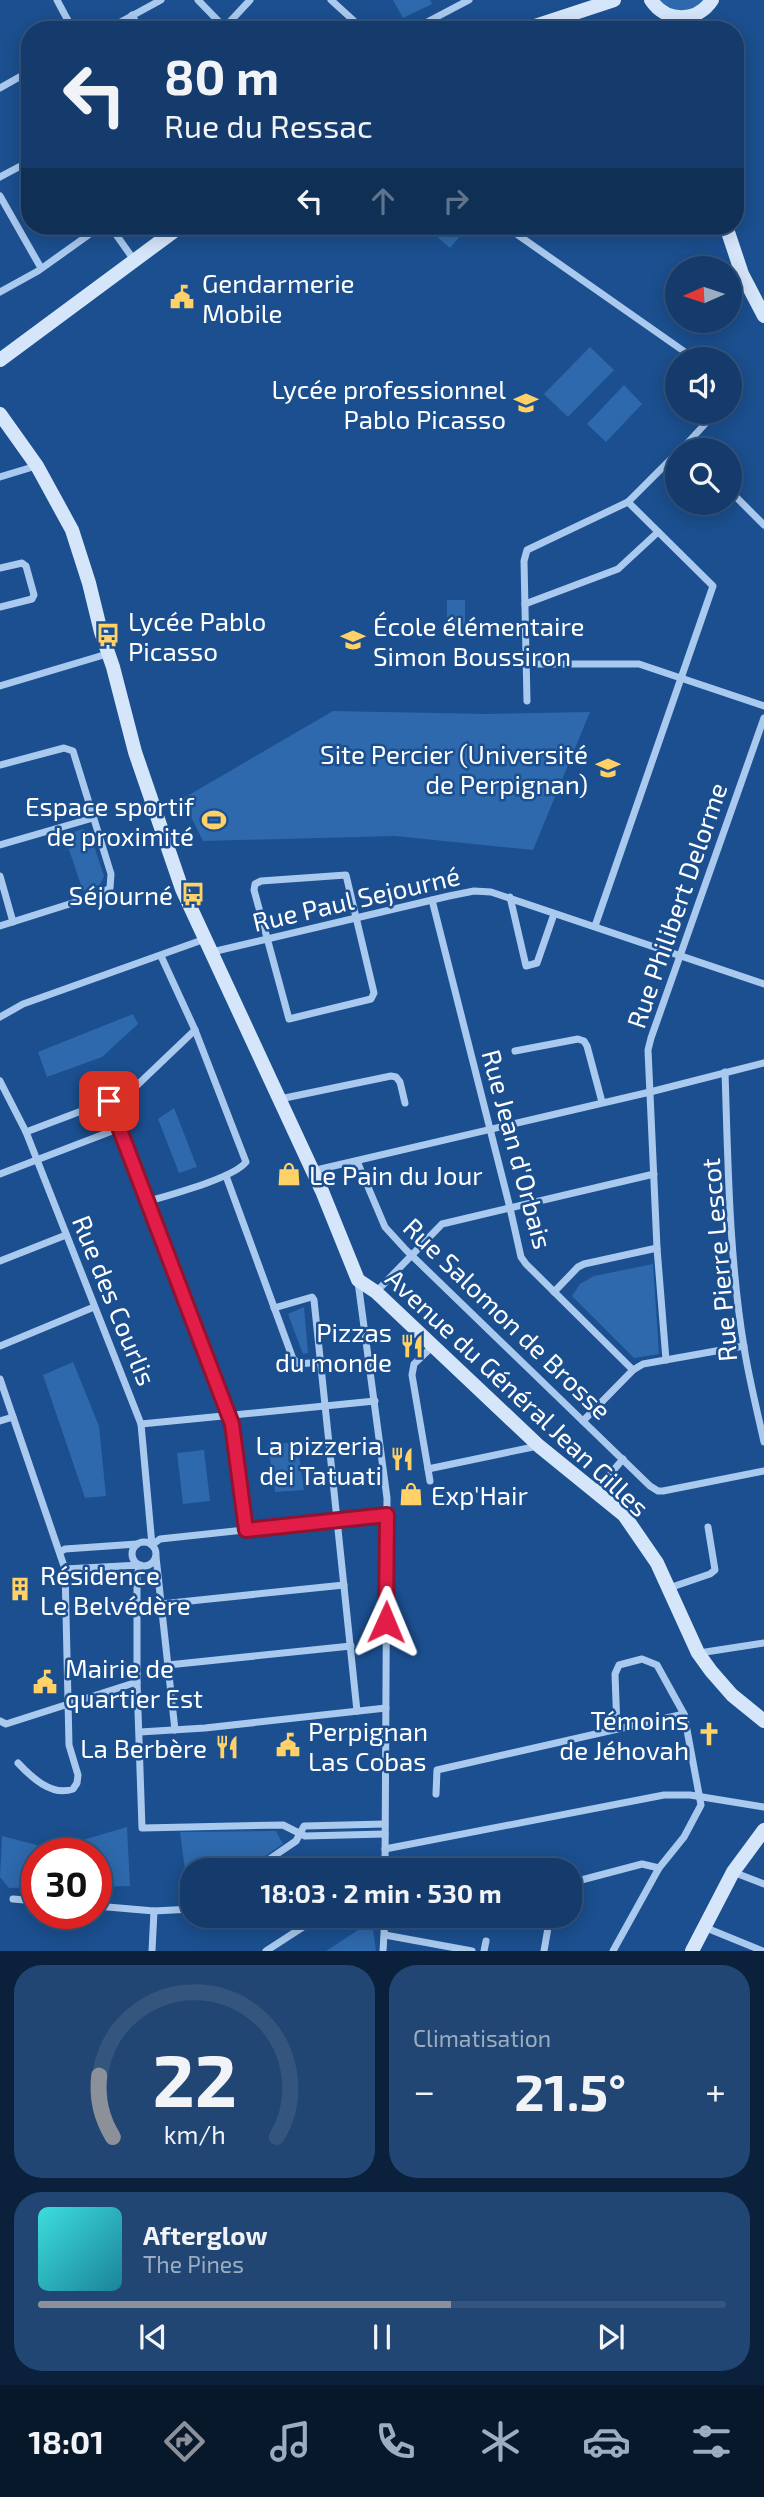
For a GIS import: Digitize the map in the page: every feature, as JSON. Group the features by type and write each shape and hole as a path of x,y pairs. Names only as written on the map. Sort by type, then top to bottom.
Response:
{"main road":[{"path":"550,21 614,0"},
{"path":"681,21 700,13 712,0"},
{"path":"650,1 674,21"},
{"path":"700,13 700,21"},
{"path":"0,360 169,235"},
{"path":"729,235 742,274 764,316"},
{"path":"737,235 751,274 764,298"},
{"name":"Avenue du Général Jean Gilles","path":"0,414 61,508 79,548 103,656 113,667 135,752 182,889 312,1171 358,1280 376,1292 434,1345 539,1446 624,1515 657,1563 698,1653 733,1695 764,1721"},
{"name":"Avenue du Général Jean Gilles","path":"0,428 33,467"},
{"path":"692,1951 733,1872 764,1830"}],"street":[{"path":"57,0 68,21"},
{"path":"122,21 161,0"},
{"path":"198,0 219,21"},
{"path":"232,21 250,0"},
{"path":"331,0 354,21"},
{"path":"429,21 469,0"},
{"path":"132,15 136,21"},
{"path":"0,88 21,76"},
{"path":"0,177 21,166"},
{"path":"0,196 21,233"},
{"path":"22,235 41,268"},
{"path":"0,292 41,268 88,235"},
{"path":"116,235 135,261"},
{"path":"518,235 678,347"},
{"path":"693,438 706,424"},
{"path":"0,477 33,467"},
{"path":"527,701 523,561 527,550 628,502 665,467"},
{"path":"595,926 713,586 628,502"},
{"path":"742,503 764,525"},
{"path":"525,604 618,569 657,532"},
{"path":"0,568 22,563 26,566 34,596 32,599 0,607"},
{"path":"0,687 103,656"},
{"path":"526,664 639,664 764,706"},
{"name":"Rue Philibert Delorme","path":"666,1360 657,1248 648,1050 764,718"},
{"path":"0,765 64,748 73,751 111,874 110,888 98,895 0,926"},
{"path":"0,845 93,818"},
{"path":"0,876 13,922"},
{"path":"346,876 374,993 370,999 289,1019 269,939 254,890 256,884 261,881 346,876"},
{"name":"Rue Paul Sejourné","path":"0,1017 23,1004 161,956 209,946 269,939 474,891 510,897 680,958 764,984"},
{"path":"510,897 526,966 537,963 554,914"},
{"name":"Rue Jean d'Orbais","path":"432,900 520,1257 634,1370"},
{"path":"146,1202 226,1176 242,1168 246,1162 195,1030 161,956"},
{"path":"26,1132 129,1093 195,1030"},
{"path":"515,1051 578,1039 584,1041 602,1102"},
{"path":"312,1171 764,1063"},
{"name":"Rue Pierre Lescot","path":"725,1072 737,1289 744,1346 764,1442"},
{"path":"279,1099 391,1076 400,1082 405,1103"},
{"name":"Rue des Courlis","path":"0,1081 26,1132 141,1424 152,1545"},
{"path":"109,1101 232,1424 246,1530"},
{"path":"0,1174 120,1128"},
{"name":"Rue Salomon de Brosse","path":"357,1161 385,1227 410,1255 658,1491 764,1471"},
{"path":"376,1292 442,1224 654,1174"},
{"path":"226,1176 293,1359 299,1364 320,1362"},
{"path":"0,1261 66,1235"},
{"path":"554,1292 584,1264 657,1248"},
{"path":"358,1280 386,1486 385,1858"},
{"path":"274,1308 312,1297 314,1300 357,1711"},
{"path":"0,1346 94,1307"},
{"path":"430,1481 412,1375 414,1364 434,1345"},
{"path":"583,1421 643,1364 744,1346"},
{"path":"0,1379 65,1569 69,1745 78,1775 77,1783 73,1789 57,1791 31,1777 18,1763"},
{"path":"141,1424 375,1401"},
{"path":"0,1421 13,1417"},
{"path":"428,1469 539,1446"},
{"path":"595,1492 623,1459"},
{"path":"152,1545 160,1539 387,1515"},
{"path":"669,1589 715,1570 708,1527"},
{"path":"60,1552 65,1549 137,1544 145,1541 152,1545 156,1557 175,1730"},
{"path":"137,1544 132,1557 140,1565"},
{"path":"65,1569 148,1566 156,1557"},
{"path":"140,1565 137,1575 137,1682 142,1828 283,1825 306,1836 385,1834"},
{"path":"161,1604 344,1585"},
{"path":"698,1653 764,1643"},
{"path":"168,1665 351,1646"},
{"path":"614,1951 659,1868 684,1837 701,1805 684,1714 657,1665 642,1659 619,1665 615,1674 617,1729"},
{"path":"0,1721 6,1724 137,1682"},
{"path":"140,1732 205,1728 386,1708"},
{"path":"436,1794 437,1770 684,1714"},
{"path":"385,1849 664,1795 690,1795 764,1807"},
{"path":"271,1858 296,1841 304,1826 385,1824"},
{"path":"582,1881 642,1864 659,1868"},
{"path":"733,1872 764,1884"},
{"path":"12,1899 21,1900"},
{"path":"112,1907 154,1911 180,1910"},
{"path":"152,1951 154,1911"},
{"path":"704,1927 764,1951"},
{"path":"266,1951 301,1928"},
{"path":"383,1951 384,1928"},
{"path":"544,1951 548,1928"},
{"path":"384,1935 472,1951"},
{"path":"484,1951 486,1941"}],"shaded area":[{"path":"393,0 430,0 432,4 403,18"},
{"path":"658,0 706,0 687,11 677,11"},
{"path":"435,235 461,235 450,248"},
{"path":"590,347 614,370 568,417 544,394"},
{"path":"624,385 642,404 606,442 587,424"},
{"path":"447,600 465,600 465,634 447,634"},
{"path":"333,711 487,714 590,712 533,850 395,836 203,841 182,799"},
{"path":"83,829 90,834 104,876 100,885 83,891 64,835"},
{"path":"133,1014 138,1024 102,1057 47,1077 38,1052"},
{"path":"174,1108 197,1167 179,1173 158,1119"},
{"path":"653,1264 659,1354 634,1358 572,1296 580,1284 594,1276"},
{"path":"304,1307 308,1353 303,1354 288,1314"},
{"path":"73,1362 99,1426 106,1496 85,1498 43,1375"},
{"path":"297,1442 304,1490 275,1492 268,1445"},
{"path":"204,1450 210,1501 183,1504 177,1453"},
{"path":"127,1827 130,1886 112,1887 112,1838 90,1838"},
{"path":"276,1831 283,1844 262,1858 183,1858 180,1832"},
{"path":"2,1836 21,1841 21,1888 9,1888 0,1877"},
{"path":"361,1928 373,1928 376,1951 326,1951"}],"place":[{"name":"Gendarmerie Mobile","path":"182,297"},
{"name":"Lycée professionnel Pablo Picasso","path":"526,403"},
{"name":"Lycée Pablo Picasso","path":"108,635"},
{"name":"École élémentaire Simon Boussiron","path":"353,640"},
{"name":"Site Percier (Université de Perpignan)","path":"608,768"},
{"name":"Espace sportif de proximité","path":"214,820"},
{"name":"Séjourné","path":"193,894"},
{"name":"Le Pain du Jour","path":"289,1174"},
{"name":"Pizzas du monde","path":"412,1346"},
{"name":"La pizzeria dei Tatuati","path":"402,1459"},
{"name":"Exp'Hair","path":"411,1494"},
{"name":"Résidence Le Belvédère","path":"20,1589"},
{"name":"Mairie de quartier Est","path":"45,1682"},
{"name":"Témoins de Jéhovah","path":"709,1734"},
{"name":"Perpignan Las Cobas","path":"288,1745"},
{"name":"La Berbère","path":"227,1747"}],"route":[{"path":"109,1101 232,1424 246,1530 387,1515 386,1622"}]}
